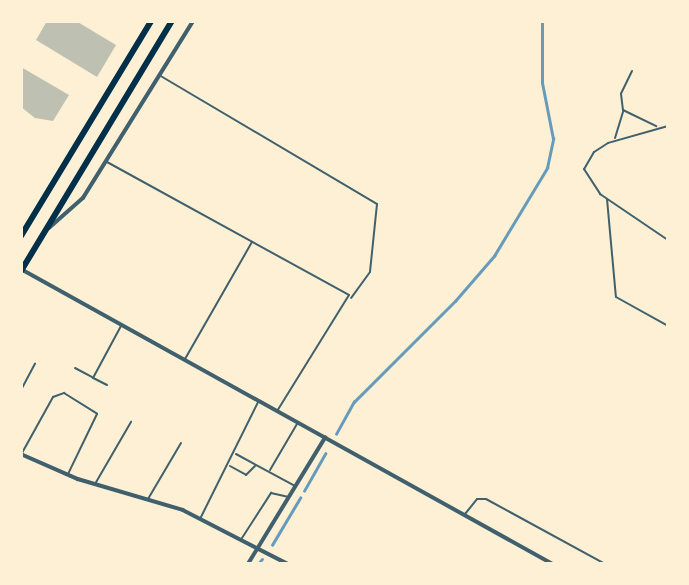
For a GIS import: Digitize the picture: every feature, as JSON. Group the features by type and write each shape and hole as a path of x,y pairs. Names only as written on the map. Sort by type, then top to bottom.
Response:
{"main road":[{"path":"21,236 151,21"},
{"path":"21,270 172,21"}],"street":[{"path":"45,231 83,198 192,21"},
{"path":"21,270 553,564"},
{"path":"248,564 260,549 325,438"},
{"path":"21,454 95,485 201,517 288,564"}],"lane":[{"path":"613,141 623,110 621,94 632,71"},
{"path":"159,75 377,205 370,272 276,411"},
{"path":"623,110 657,126"},
{"path":"668,126 657,126 613,141 594,152 584,169 589,182 607,199 668,240"},
{"path":"106,161 346,292 350,299"},
{"path":"607,199 616,297 668,326"},
{"path":"184,360 252,241"},
{"path":"93,377 122,325"},
{"path":"21,390 35,364"},
{"path":"75,368 107,385"},
{"path":"21,454 53,397 64,393 97,414 67,475"},
{"path":"201,517 230,466 258,401"},
{"path":"95,485 131,422"},
{"path":"269,472 298,423"},
{"path":"148,499 181,443"},
{"path":"234,453 296,487"},
{"path":"230,466 246,475 256,465"},
{"path":"241,538 271,493 289,498"},
{"path":"464,515 477,499 486,499 605,564"}],"building":[{"path":"47,21 76,21 116,45 97,77 36,40"},
{"path":"21,67 69,95 53,121 35,118 21,107"}],"waterway":[{"path":"336,434 354,402 455,301 494,256 547,168 553,139 542,83 542,21"},
{"path":"304,491 325,454"},
{"path":"272,545 300,498"},
{"path":"258,564 262,559"}]}
